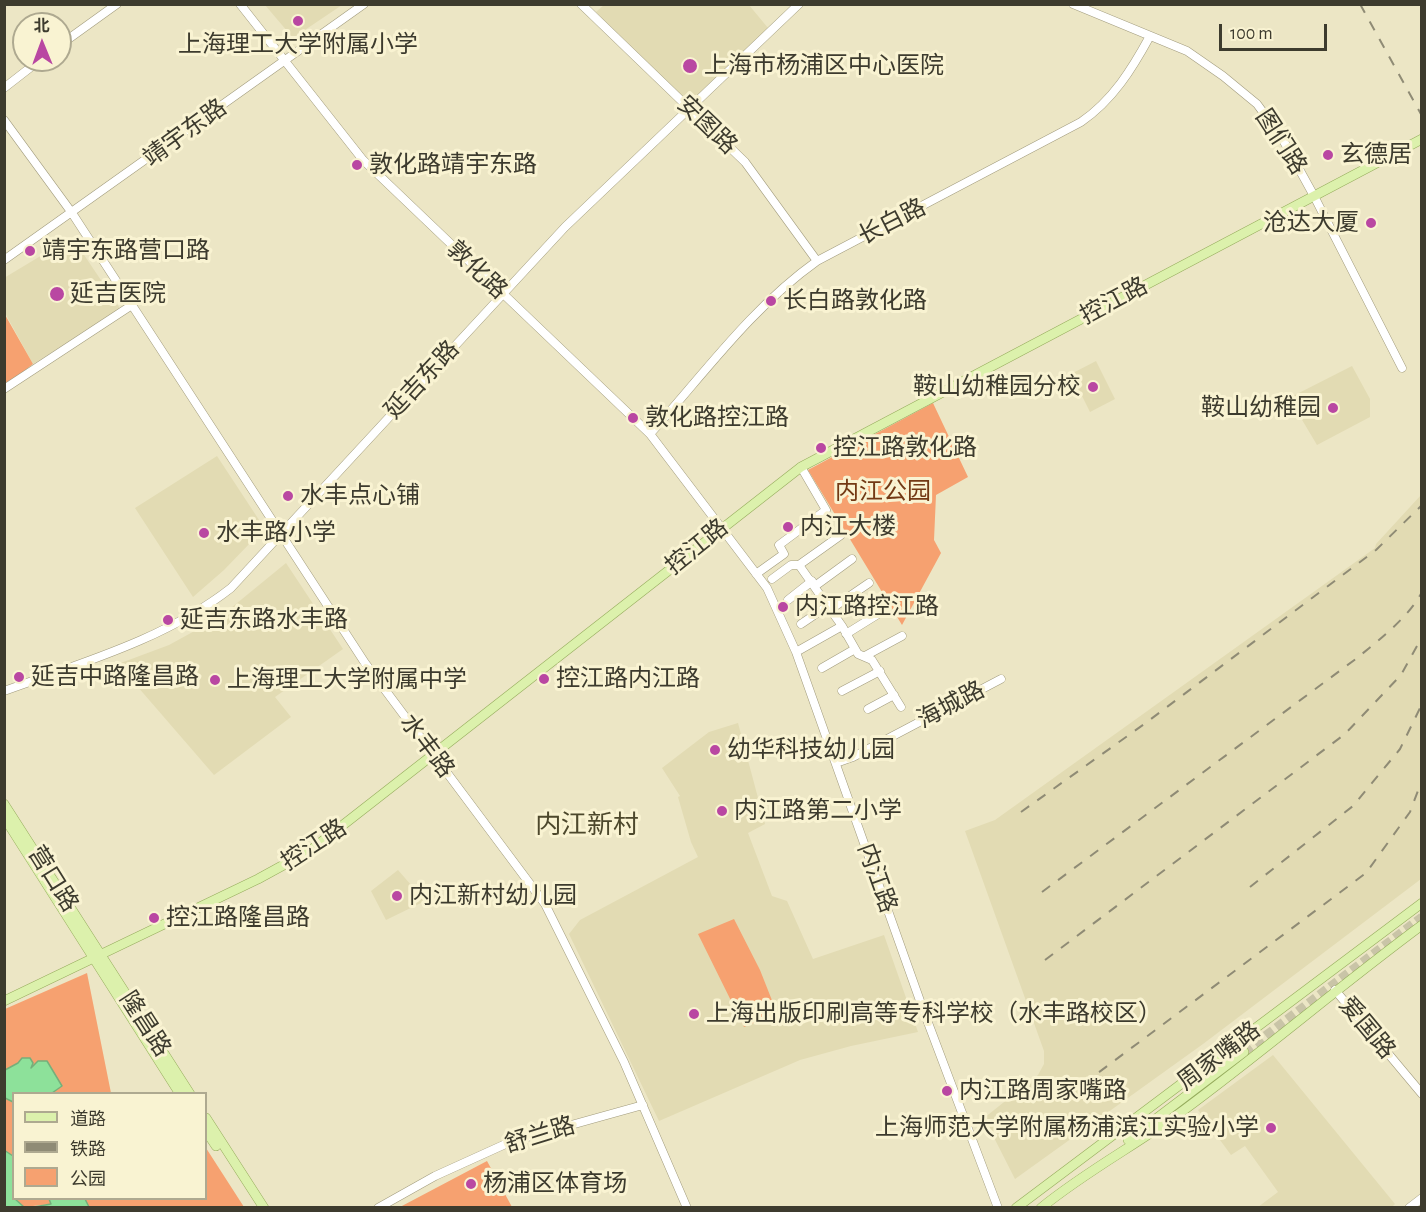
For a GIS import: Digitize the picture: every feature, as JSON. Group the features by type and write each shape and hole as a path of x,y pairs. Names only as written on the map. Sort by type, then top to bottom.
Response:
{"main road":[{"name":"控江路","path":"4,1001 258,879 311,850 801,467 1422,139"},
{"name":"营口路","path":"4,804 96,956"},
{"name":"营口路","path":"4,817 96,956"},
{"name":"周家嘴路","path":"1016,1208 1422,903"},
{"path":"1241,1041 1422,910"},
{"name":"周家嘴路","path":"1041,1208 1059,1193 1182,1111 1267,1047 1335,990 1422,925"},
{"name":"隆昌路","path":"96,956 179,1092"},
{"name":"隆昌路","path":"96,956 189,1092"},
{"path":"1059,1193 1244,1052"},
{"path":"207,1120 264,1208"},
{"path":"207,1133 257,1208"}],"street":[{"path":"72,36 117,4"},
{"name":"敦化路","path":"240,4 363,160 650,434 722,527"},
{"name":"靖宇东路","path":"4,260 364,4"},
{"name":"安图路","path":"581,4 745,162 817,261"},
{"name":"延吉东路","path":"4,692 146,637 197,612 231,588 282,535 416,386 590,202 799,4"},
{"name":"图们路","path":"1073,4 1187,51 1210,66 1257,105 1282,138 1314,196 1402,368"},
{"name":"长白路","path":"650,434 756,312 780,289 817,261 1081,122 1098,110 1115,92 1150,36"},
{"path":"4,88 25,72"},
{"name":"水丰路","path":"4,120 72,213 365,663 545,904 643,1105 687,1208"},
{"path":"4,389 132,305"},
{"path":"756,574 784,554 779,545 826,510 801,467"},
{"name":"内江路","path":"722,527 779,609 932,1034 998,1208"},
{"path":"772,579 791,565 800,565 841,535"},
{"path":"788,600 852,559"},
{"path":"800,565 830,607 858,654 872,660 901,706"},
{"path":"801,624 869,583"},
{"path":"846,634 883,611"},
{"path":"796,652 842,626"},
{"path":"865,656 902,636"},
{"path":"822,668 855,649"},
{"path":"842,691 880,671"},
{"name":"海城路","path":"836,763 853,757 1001,679"},
{"path":"868,709 894,695"},
{"name":"爱国路","path":"1335,990 1422,1094"},
{"name":"舒兰路","path":"378,1208 435,1176 510,1142 643,1105"},
{"path":"1409,1208 1422,1198"}],"shaded area":[{"name":"上海市杨浦区中心医院","path":"605,4 749,5 768,28 689,103 596,12"},
{"name":"上海理工大学附属小学","path":"265,5 342,5 293,38"},
{"name":"延吉医院","path":"72,237 121,310 33,364 5,313 4,278"},
{"name":"鞍山幼稚园分校","path":"1096,361 1115,399 1090,412 1071,374"},
{"name":"鞍山幼稚园","path":"1352,366 1370,399 1370,417 1317,445 1289,398"},
{"name":"水丰路小学","path":"217,456 263,526 253,540 224,570 193,597 135,508"},
{"path":"1421,495 1421,879 1203,1044 1015,1179 984,1118 1038,1075 1044,1064 1044,1051 965,831 995,820 1375,548 1376,544"},
{"name":"上海理工大学附属中学","path":"286,563 343,649 275,697 291,717 214,775 118,664 169,645 220,617"},
{"name":"上海出版印刷高等专科学校（水丰路校区）","path":"738,723 765,824 748,833 772,896 787,901 813,959 884,935 918,1032 851,1046 800,1060 659,1121 569,934 580,920 698,857 691,842 678,797 680,796 662,768 709,732"},
{"name":"内江新村幼儿园","path":"398,870 425,901 386,920 371,891"},
{"name":"上海师范大学附属杨浦滨江实验小学","path":"1273,1055 1395,1204 1391,1208 1258,1207 1278,1192 1245,1146 1231,1155 1198,1110"},
{"path":"22,1058 30,1058 33,1063 31,1068 38,1061 47,1061 62,1086 53,1092 12,1092 12,1102 5,1098 5,1070"},
{"path":"4,1150 12,1155 12,1200 16,1200 24,1207 5,1207"},
{"path":"49,1200 86,1200 89,1207 34,1207 51,1204"}],"green space":[{"path":"4,313 33,364 4,387"},
{"name":"内江公园","path":"933,403 968,477 936,495 934,540 941,553 902,625 808,470"},
{"path":"734,919 760,970 777,1013 744,1027 698,934"},
{"path":"87,973 111,1092 53,1092 62,1086 18,1063 5,1070 5,1009"},
{"path":"4,1098 12,1102 12,1155 5,1150"},
{"path":"207,1150 244,1207 89,1207 86,1200 207,1200"},
{"name":"杨浦区体育场","path":"487,1161 512,1207 400,1207"},
{"path":"17,1200 49,1200 51,1204 24,1207"}],"tunnel":[{"path":"1244,1052 1422,917"}],"railway":[{"path":"1360,4 1422,116"},
{"path":"1021,812 1147,722 1376,550 1422,505"},
{"path":"1042,892 1357,658 1401,620 1422,592"},
{"path":"1045,960 1345,734 1401,675 1422,637"},
{"path":"1250,887 1353,806 1400,749 1422,704"},
{"path":"1067,1096 1366,873 1410,812 1422,780"}],"place":[{"name":"上海理工大学附属小学","path":"298,21"},
{"name":"上海市杨浦区中心医院","path":"690,66"},
{"name":"玄德居","path":"1328,155"},
{"name":"敦化路靖宇东路","path":"357,165"},
{"name":"沧达大厦","path":"1371,223"},
{"name":"靖宇东路营口路","path":"30,251"},
{"name":"延吉医院","path":"57,294"},
{"name":"长白路敦化路","path":"771,301"},
{"name":"鞍山幼稚园分校","path":"1093,387"},
{"name":"鞍山幼稚园","path":"1333,408"},
{"name":"敦化路控江路","path":"633,418"},
{"name":"控江路敦化路","path":"821,448"},
{"name":"水丰点心铺","path":"288,496"},
{"name":"内江大楼","path":"788,527"},
{"name":"水丰路小学","path":"204,533"},
{"name":"内江路控江路","path":"783,607"},
{"name":"延吉东路水丰路","path":"168,620"},
{"name":"延吉中路隆昌路","path":"19,677"},
{"name":"控江路内江路","path":"544,679"},
{"name":"上海理工大学附属中学","path":"215,680"},
{"name":"幼华科技幼儿园","path":"715,750"},
{"name":"内江路第二小学","path":"722,811"},
{"name":"内江新村幼儿园","path":"397,896"},
{"name":"控江路隆昌路","path":"154,918"},
{"name":"上海出版印刷高等专科学校（水丰路校区）","path":"694,1014"},
{"name":"内江路周家嘴路","path":"947,1091"},
{"name":"上海师范大学附属杨浦滨江实验小学","path":"1271,1128"},
{"name":"杨浦区体育场","path":"471,1184"}],"district":[{"name":"内江新村","path":"587,825"}]}
